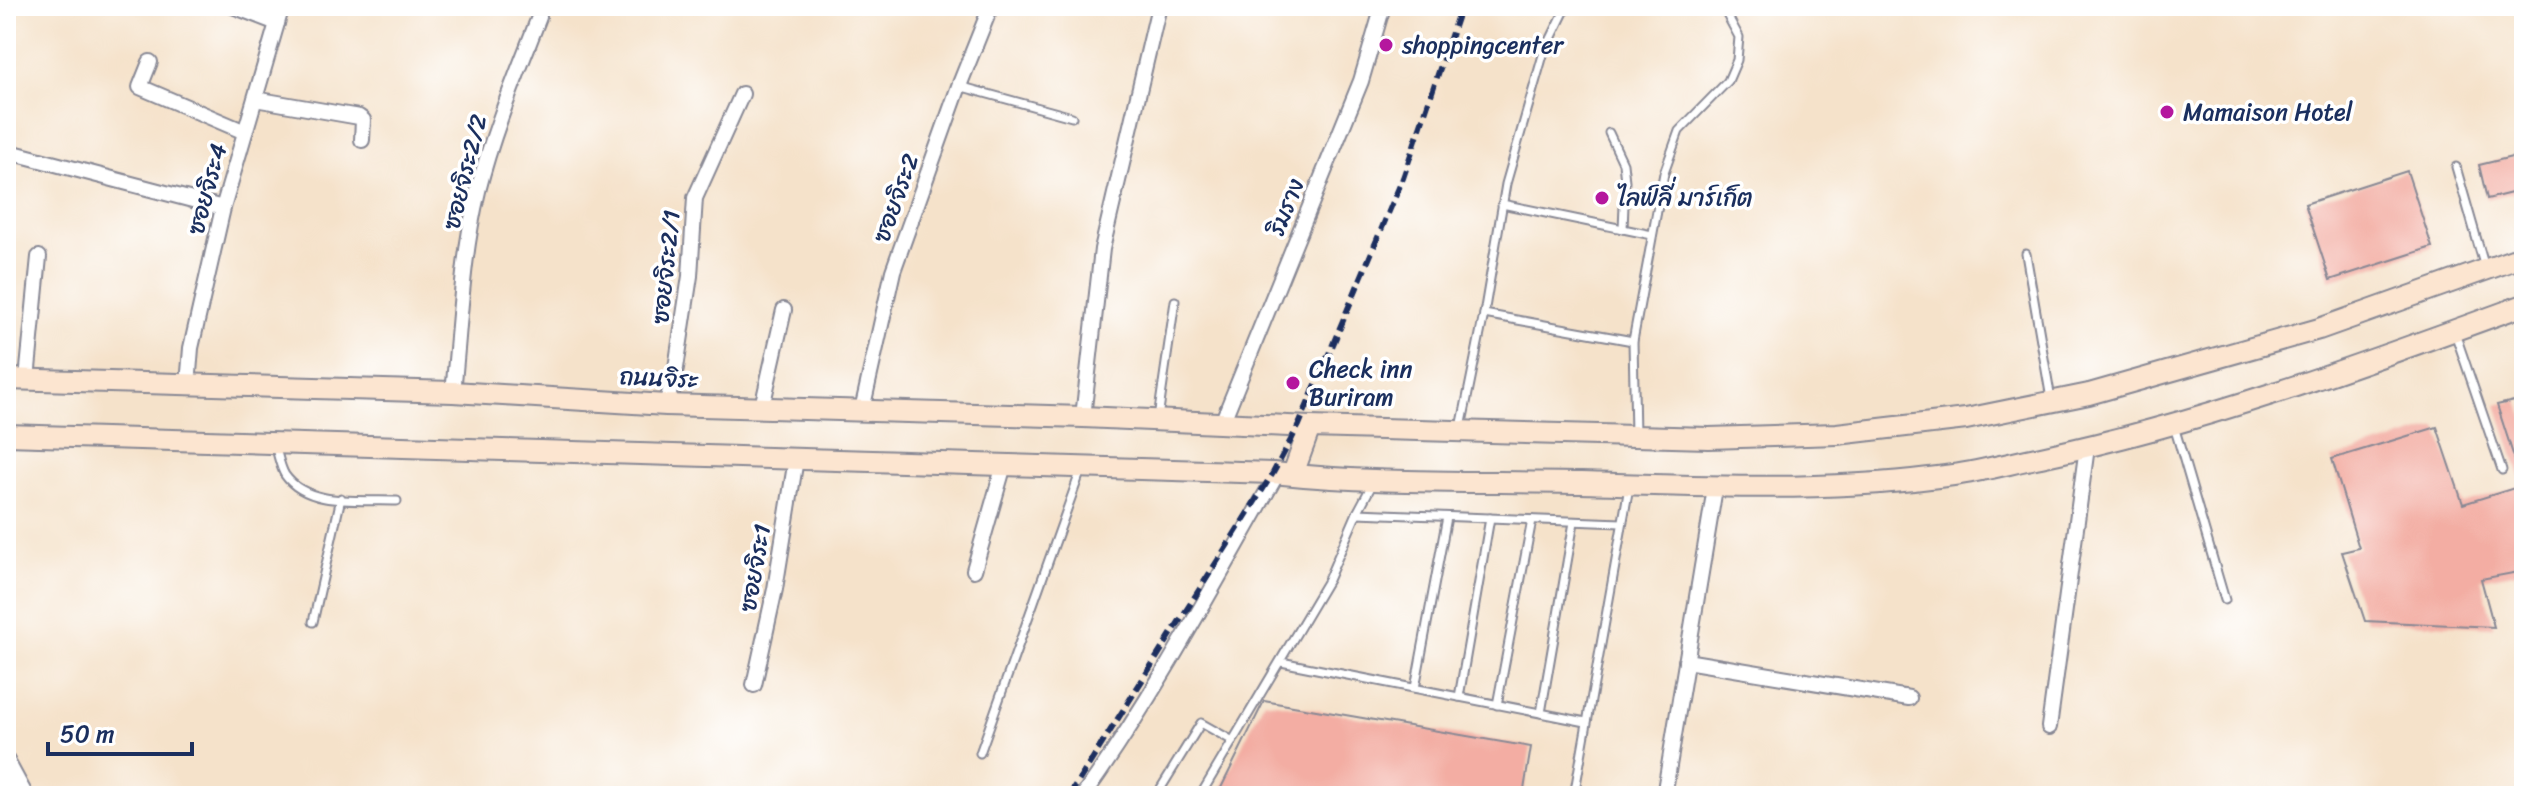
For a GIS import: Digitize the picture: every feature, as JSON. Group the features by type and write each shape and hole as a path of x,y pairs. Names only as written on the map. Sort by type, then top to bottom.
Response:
{"main road":[{"name":"ถนนจิระ","path":"16,379 453,392 666,405 1310,427 1709,438 1837,434 1966,419 2089,394 2319,329 2524,256"},
{"path":"6,435 1376,479 1715,488 1839,486 1954,475 2087,447 2174,424 2348,370 2524,305"},
{"path":"1285,474 1310,427"}],"street":[{"path":"233,6 277,23"},
{"name":"ซอยจิระ4","path":"188,385 191,348 223,208 282,6"},
{"name":"ซอยจิระ2","path":"862,410 893,271 991,6"},
{"path":"1083,417 1102,249 1159,6"},
{"name":"ริมราง","path":"1222,423 1361,81 1383,6"},
{"name":"ซอยจิระ2/2","path":"453,392 477,194 539,17"},
{"path":"150,62 140,87 245,132"},
{"name":"ซอยจิระ2/1","path":"666,405 676,368 690,276 695,198 742,94"},
{"path":"255,99 359,117 363,120 362,140"},
{"path":"6,151 223,208"},
{"path":"16,379 39,257"},
{"path":"762,407 784,310"},
{"path":"2049,727 2087,447"},
{"name":"ซอยจิระ1","path":"754,685 775,589 796,459"},
{"path":"974,570 1004,465"},
{"path":"1083,796 1107,763 1285,474"},
{"path":"1680,796 1664,795 1715,488"},
{"path":"1686,661 1909,698"},
{"path":"6,759 26,796"}],"lane":[{"path":"1461,431 1502,204 1543,55 1567,6"},
{"path":"1635,436 1633,341 1664,173 1679,131 1728,81 1737,60 1739,37 1726,13 1715,6"},
{"path":"959,86 1072,117"},
{"path":"1609,133 1623,163 1623,229"},
{"path":"2456,167 2485,270"},
{"path":"1502,204 1652,235"},
{"path":"2026,254 2051,401"},
{"path":"1157,420 1175,301"},
{"path":"1484,314 1633,341"},
{"path":"2454,331 2502,470"},
{"path":"2174,424 2225,600"},
{"path":"274,443 285,474 297,486 318,497 397,501"},
{"path":"980,753 1081,468"},
{"path":"1200,796 1328,580 1357,513 1376,479"},
{"path":"1574,796 1630,484"},
{"path":"313,622 341,498"},
{"path":"1357,513 1622,523"},
{"path":"1415,688 1447,517"},
{"path":"1459,697 1490,518"},
{"path":"1497,705 1532,520"},
{"path":"1541,713 1574,522"},
{"path":"1281,662 1586,722"},
{"path":"1156,796 1201,723 1233,741"}],"building":[{"path":"2516,156 2524,190 2487,199 2479,165"},
{"path":"2407,171 2432,247 2330,280 2305,204"},
{"path":"2518,400 2524,419 2524,479 2521,479 2497,405"},
{"path":"2437,427 2463,504 2524,485 2524,571 2481,579 2494,627 2365,621 2342,552 2359,548 2332,459"},
{"path":"1264,701 1531,747 1523,796 1217,796"}],"railway":[{"path":"1069,796 1273,473 1299,425 1403,178 1461,6"}],"place":[{"name":"shoppingcenter","path":"1386,45"},
{"name":"Mamaison Hotel","path":"2167,112"},
{"name":"ไลฟ์ลี่ มาร์เก็ต","path":"1602,198"},
{"name":"Check inn Buriram","path":"1293,383"}]}
